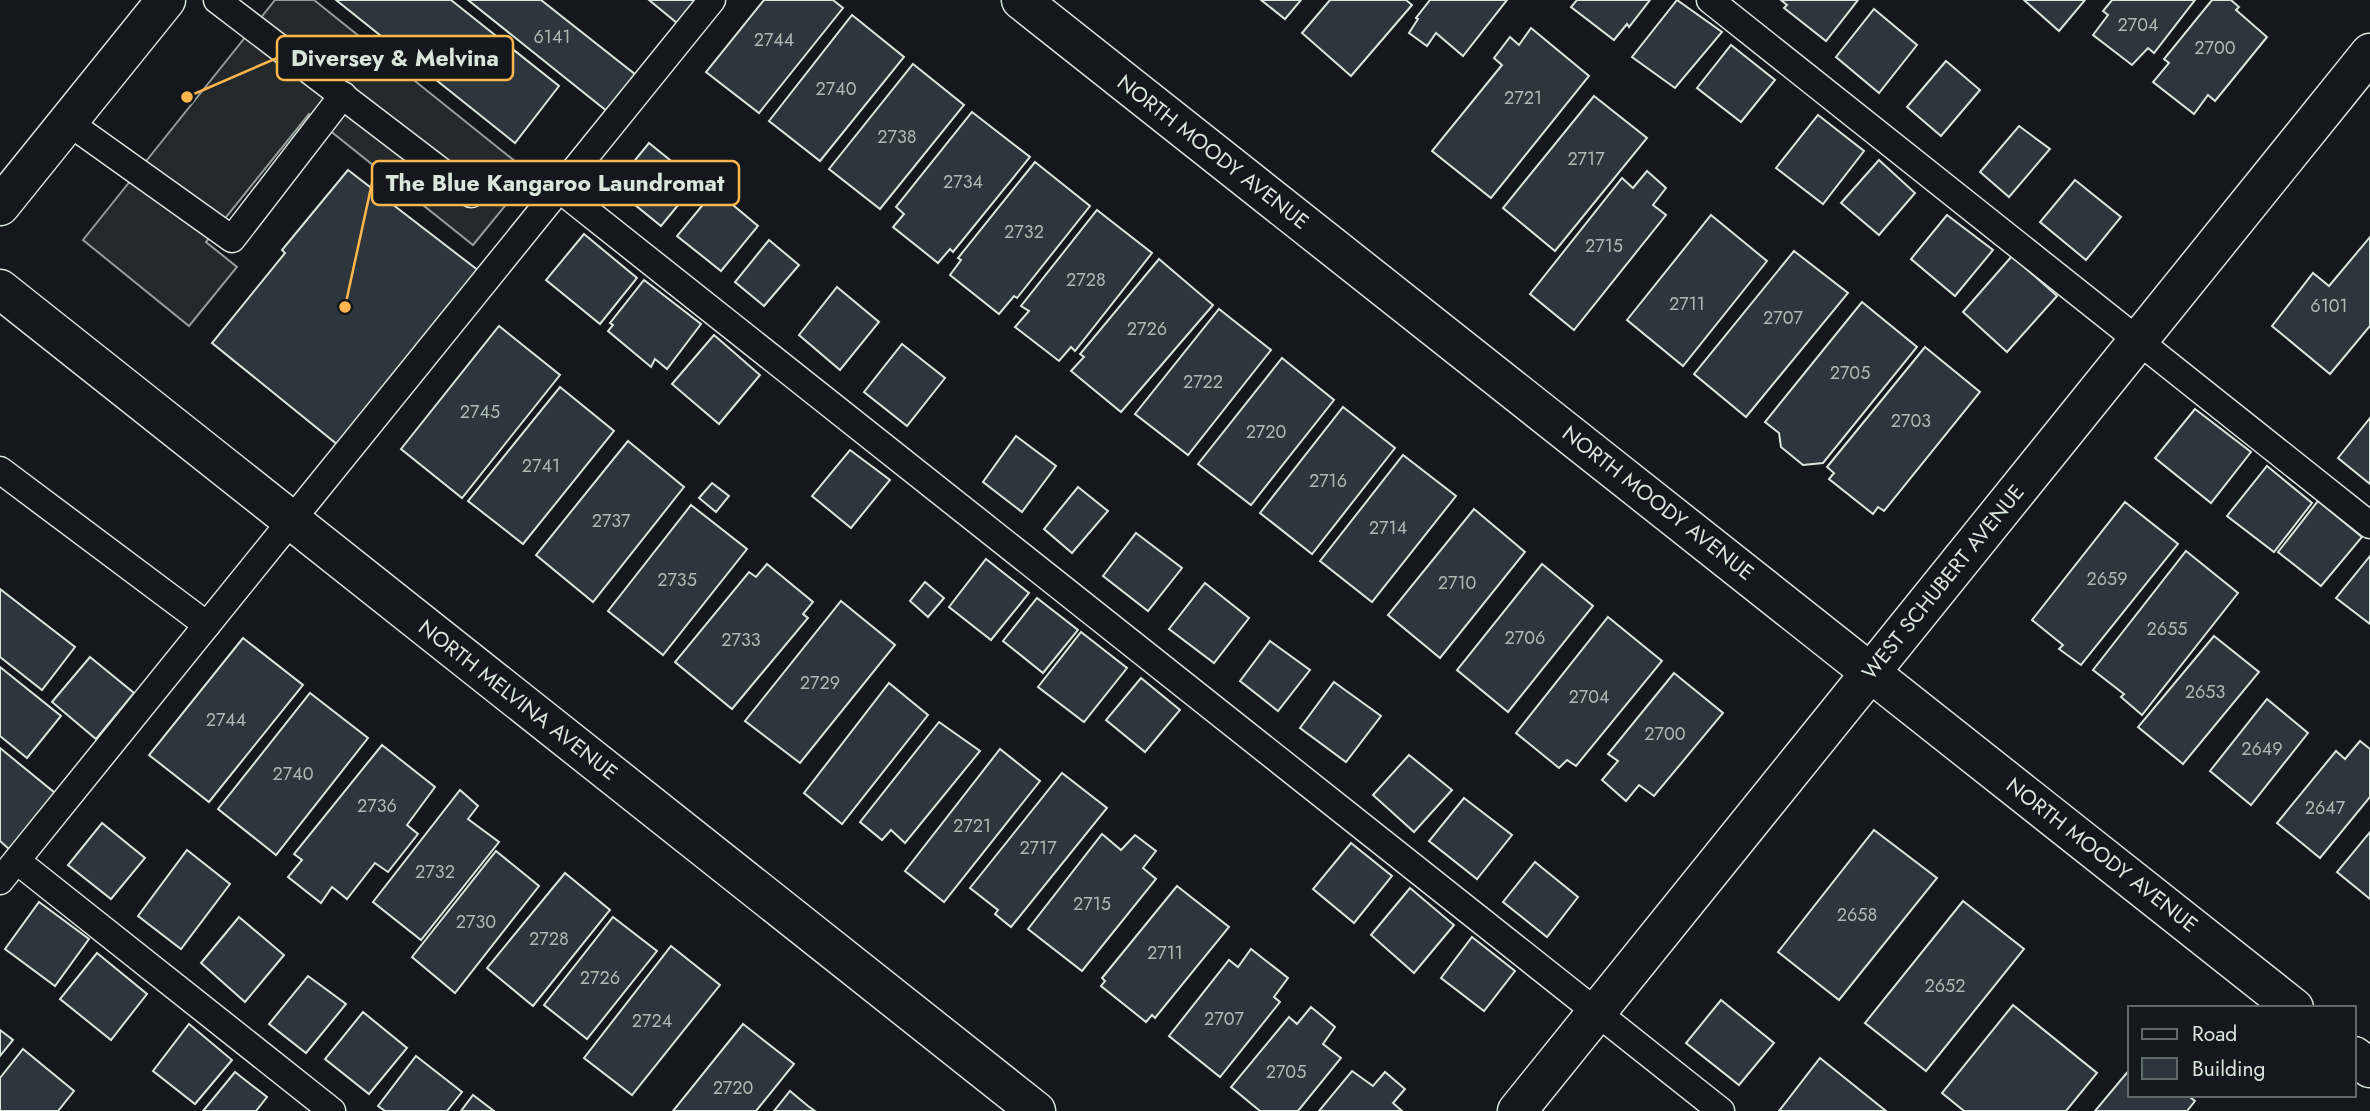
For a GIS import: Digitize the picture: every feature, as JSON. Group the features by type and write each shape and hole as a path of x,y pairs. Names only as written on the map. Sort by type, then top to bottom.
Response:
{"street":[{"path":"0,206 166,0"},
{"name":"NORTH MOODY AVENUE","path":"1021,0 2291,1006"},
{"name":"WEST SCHUBERT AVENUE","path":"1517,1111 2370,52"},
{"name":"NORTH MELVINA AVENUE","path":"0,289 1036,1111"}],"lane":[{"path":"217,0 471,194"},
{"path":"0,881 712,0"},
{"path":"1710,0 2370,525"},
{"path":"68,122 232,239 342,95"},
{"path":"559,189 1721,1111"},
{"path":"0,470 206,625"},
{"path":"16,861 332,1111"}],"shaded area":[{"path":"275,0 314,0 531,174 473,245 309,114 206,242 237,267 189,326 83,240"}],"building":[{"path":"336,0 451,0 559,86 515,143"},
{"path":"468,0 541,0 636,75 608,112"},
{"path":"649,0 696,0 677,23"},
{"path":"764,0 833,0 843,8 759,113 706,72"},
{"path":"1261,0 1301,0 1285,19"},
{"path":"1330,0 1406,0 1412,5 1351,76 1302,33"},
{"path":"1430,0 1507,0 1463,56 1436,33 1427,46 1409,33 1418,19 1416,18"},
{"path":"1577,0 1650,0 1629,27 1627,24 1614,40 1571,7"},
{"path":"1677,0 1722,32 1675,88 1632,57"},
{"path":"1781,0 1858,0 1826,41 1784,8 1787,5"},
{"path":"2024,0 2085,0 2059,31"},
{"path":"2112,0 2195,0 2154,53 2148,48 2132,65 2093,35 2108,15 2103,11"},
{"path":"2212,0 2231,0 2239,7 2236,10 2267,37 2215,101 2208,95 2194,114 2153,82 2169,63 2164,59"},
{"path":"1874,9 1917,45 1879,93 1836,57"},
{"path":"852,15 904,57 820,161 769,121"},
{"path":"1531,28 1589,76 1491,198 1432,151 1502,65 1494,58 1510,37 1519,45"},
{"path":"1731,45 1775,80 1741,122 1697,88"},
{"path":"1946,61 1980,90 1941,136 1907,107"},
{"path":"913,64 964,105 880,209 829,169"},
{"path":"1594,96 1647,138 1555,251 1503,208"},
{"path":"972,112 1030,157 953,252 950,249 938,263 893,227 904,214 896,207"},
{"path":"1818,115 1864,151 1823,204 1776,168"},
{"path":"2019,126 2050,149 2009,197 1980,172"},
{"path":"649,143 697,182 661,226 613,187"},
{"path":"1879,160 1915,193 1879,235 1841,203"},
{"path":"1035,162 1090,206 1017,298 1014,296 999,314 950,275 961,260 958,258"},
{"path":"348,170 479,271 338,445 212,343 285,253 282,250"},
{"path":"1647,171 1666,188 1653,205 1666,215 1574,330 1530,294 1622,178 1633,188"},
{"path":"2075,180 2121,217 2086,260 2040,222"},
{"path":"715,190 758,226 721,271 677,236"},
{"path":"1097,210 1152,253 1075,351 1071,347 1059,361 1015,327 1029,311 1021,306"},
{"path":"1711,215 1767,261 1683,366 1627,320"},
{"path":"1947,215 1993,250 1955,296 1911,259"},
{"path":"584,234 637,278 600,324 546,280"},
{"path":"2370,237 2370,326 2330,374 2272,326 2313,273 2329,286"},
{"path":"769,240 799,265 764,306 735,282"},
{"path":"1794,251 1848,293 1746,417 1694,374"},
{"path":"2012,256 2057,296 2007,352 1963,312"},
{"path":"1159,259 1213,305 1121,412 1071,371 1084,357 1080,354"},
{"path":"644,280 701,324 667,369 655,359 651,367 608,331 613,325 610,323"},
{"path":"837,287 879,322 840,370 799,335"},
{"path":"1862,302 1917,347 1823,463 1803,465 1781,447 1779,433 1765,422"},
{"path":"1219,309 1271,350 1188,455 1135,414"},
{"path":"499,326 560,375 462,498 401,449"},
{"path":"714,335 760,375 719,424 672,384"},
{"path":"902,344 945,378 907,426 864,392"},
{"path":"1925,347 1980,392 1884,511 1878,507 1873,514 1829,479 1834,473 1827,467"},
{"path":"1282,358 1334,400 1251,505 1198,464"},
{"path":"560,387 614,431 523,544 468,501"},
{"path":"1343,407 1395,448 1312,554 1260,513"},
{"path":"2195,409 2251,452 2211,503 2155,458"},
{"path":"2370,418 2370,484 2338,458"},
{"path":"1016,436 1056,466 1022,512 983,482"},
{"path":"628,441 684,487 593,602 536,555"},
{"path":"850,450 890,480 851,528 812,496"},
{"path":"1403,455 1456,496 1372,602 1320,561"},
{"path":"2267,466 2312,503 2274,552 2227,516"},
{"path":"712,483 729,496 716,512 699,498"},
{"path":"1078,487 1108,511 1072,553 1044,529"},
{"path":"2318,501 2362,537 2321,586 2278,552"},
{"path":"2125,502 2178,544 2081,665 2059,649 2063,645 2032,620"},
{"path":"691,505 747,549 663,655 608,611"},
{"path":"1474,509 1525,552 1440,658 1388,615"},
{"path":"1136,533 1182,568 1148,611 1103,576"},
{"path":"2186,551 2238,593 2142,715 2121,697 2124,694 2093,670"},
{"path":"2370,556 2370,624 2336,598"},
{"path":"986,559 1029,593 991,640 949,607"},
{"path":"767,564 813,602 803,614 808,618 732,709 675,662 749,572 756,577"},
{"path":"1542,564 1593,606 1508,712 1457,670"},
{"path":"925,582 944,598 928,617 910,601"},
{"path":"1205,583 1249,618 1214,663 1169,629"},
{"path":"0,589 75,647 42,690 0,657"},
{"path":"1037,598 1078,630 1043,673 1003,641"},
{"path":"841,601 895,645 800,763 745,721"},
{"path":"1608,617 1662,661 1576,766 1567,760 1559,768 1516,733"},
{"path":"1081,632 1127,668 1084,722 1038,687"},
{"path":"2214,636 2259,672 2183,764 2138,727"},
{"path":"243,638 303,685 209,802 149,755"},
{"path":"1270,641 1310,670 1278,711 1240,681"},
{"path":"90,657 134,693 96,739 52,702"},
{"path":"0,667 61,716 27,758 0,736"},
{"path":"1674,673 1723,713 1654,796 1639,785 1626,801 1602,780 1618,761 1608,754"},
{"path":"1141,678 1180,710 1145,752 1106,720"},
{"path":"1334,682 1381,716 1346,762 1300,728"},
{"path":"889,683 928,715 842,824 804,793"},
{"path":"310,693 368,738 276,855 218,809"},
{"path":"2267,699 2308,733 2251,805 2210,771"},
{"path":"939,722 980,751 905,843 891,830 882,840 860,822"},
{"path":"2360,741 2370,749 2370,797 2320,858 2277,823 2336,751 2345,759"},
{"path":"382,745 435,787 407,825 418,834 388,872 375,863 347,899 332,887 321,903 288,877 302,860 294,854"},
{"path":"0,748 55,793 10,850 0,841"},
{"path":"1000,749 1040,781 944,902 905,871"},
{"path":"1409,755 1452,790 1414,832 1373,795"},
{"path":"1062,773 1107,808 1011,927 995,914 998,910 970,888"},
{"path":"460,790 478,806 468,819 499,842 421,940 373,902"},
{"path":"1464,798 1512,835 1477,879 1429,841"},
{"path":"102,823 145,858 111,899 68,865"},
{"path":"1874,830 1937,878 1839,1000 1778,952"},
{"path":"2370,832 2370,899 2337,872"},
{"path":"1102,834 1121,850 1135,835 1156,851 1143,868 1156,879 1082,971 1028,929"},
{"path":"1351,843 1392,876 1354,923 1313,889"},
{"path":"187,850 230,884 181,949 138,916"},
{"path":"496,851 539,886 455,993 412,957"},
{"path":"1535,862 1578,897 1547,937 1503,902"},
{"path":"565,873 610,910 533,1006 487,968"},
{"path":"1177,886 1229,927 1155,1018 1152,1015 1146,1022 1101,986 1105,981 1102,978"},
{"path":"1410,888 1454,925 1414,973 1371,935"},
{"path":"1963,901 2024,949 1926,1071 1865,1023"},
{"path":"39,902 89,939 55,986 5,949"},
{"path":"239,917 284,955 245,1002 201,963"},
{"path":"613,917 657,951 587,1039 544,1005"},
{"path":"1472,937 1515,971 1484,1011 1441,978"},
{"path":"671,946 720,985 632,1095 584,1058"},
{"path":"1251,949 1288,978 1274,997 1280,1002 1220,1077 1169,1036 1229,960 1238,967"},
{"path":"97,953 147,994 111,1040 60,999"},
{"path":"308,976 346,1004 306,1053 269,1024"},
{"path":"1721,1000 1774,1043 1739,1085 1686,1043"},
{"path":"2013,1005 2097,1073 2066,1111 1964,1111 1942,1093"},
{"path":"1311,1007 1335,1027 1323,1044 1341,1058 1298,1111 1260,1111 1231,1087 1289,1017 1297,1024"},
{"path":"363,1012 407,1048 369,1094 325,1059"},
{"path":"189,1024 232,1060 195,1104 153,1071"},
{"path":"743,1024 794,1064 756,1111 673,1111"},
{"path":"0,1030 13,1040 0,1056"},
{"path":"23,1049 74,1091 58,1111 0,1111 0,1078"},
{"path":"416,1056 462,1092 447,1111 385,1111 378,1106"},
{"path":"1820,1058 1886,1111 1779,1111"},
{"path":"1352,1071 1373,1086 1385,1072 1405,1089 1393,1103 1402,1111 1319,1111"},
{"path":"2128,1071 2128,1097 2190,1097 2195,1101 2187,1111 2095,1111"},
{"path":"235,1072 267,1097 256,1111 203,1111"},
{"path":"790,1091 808,1106 815,1111 774,1111"},
{"path":"473,1095 494,1111 461,1111"}],"place":[{"name":"Diversey & Melvina","path":"187,97"},
{"name":"The Blue Kangaroo Laundromat","path":"345,307"}]}
